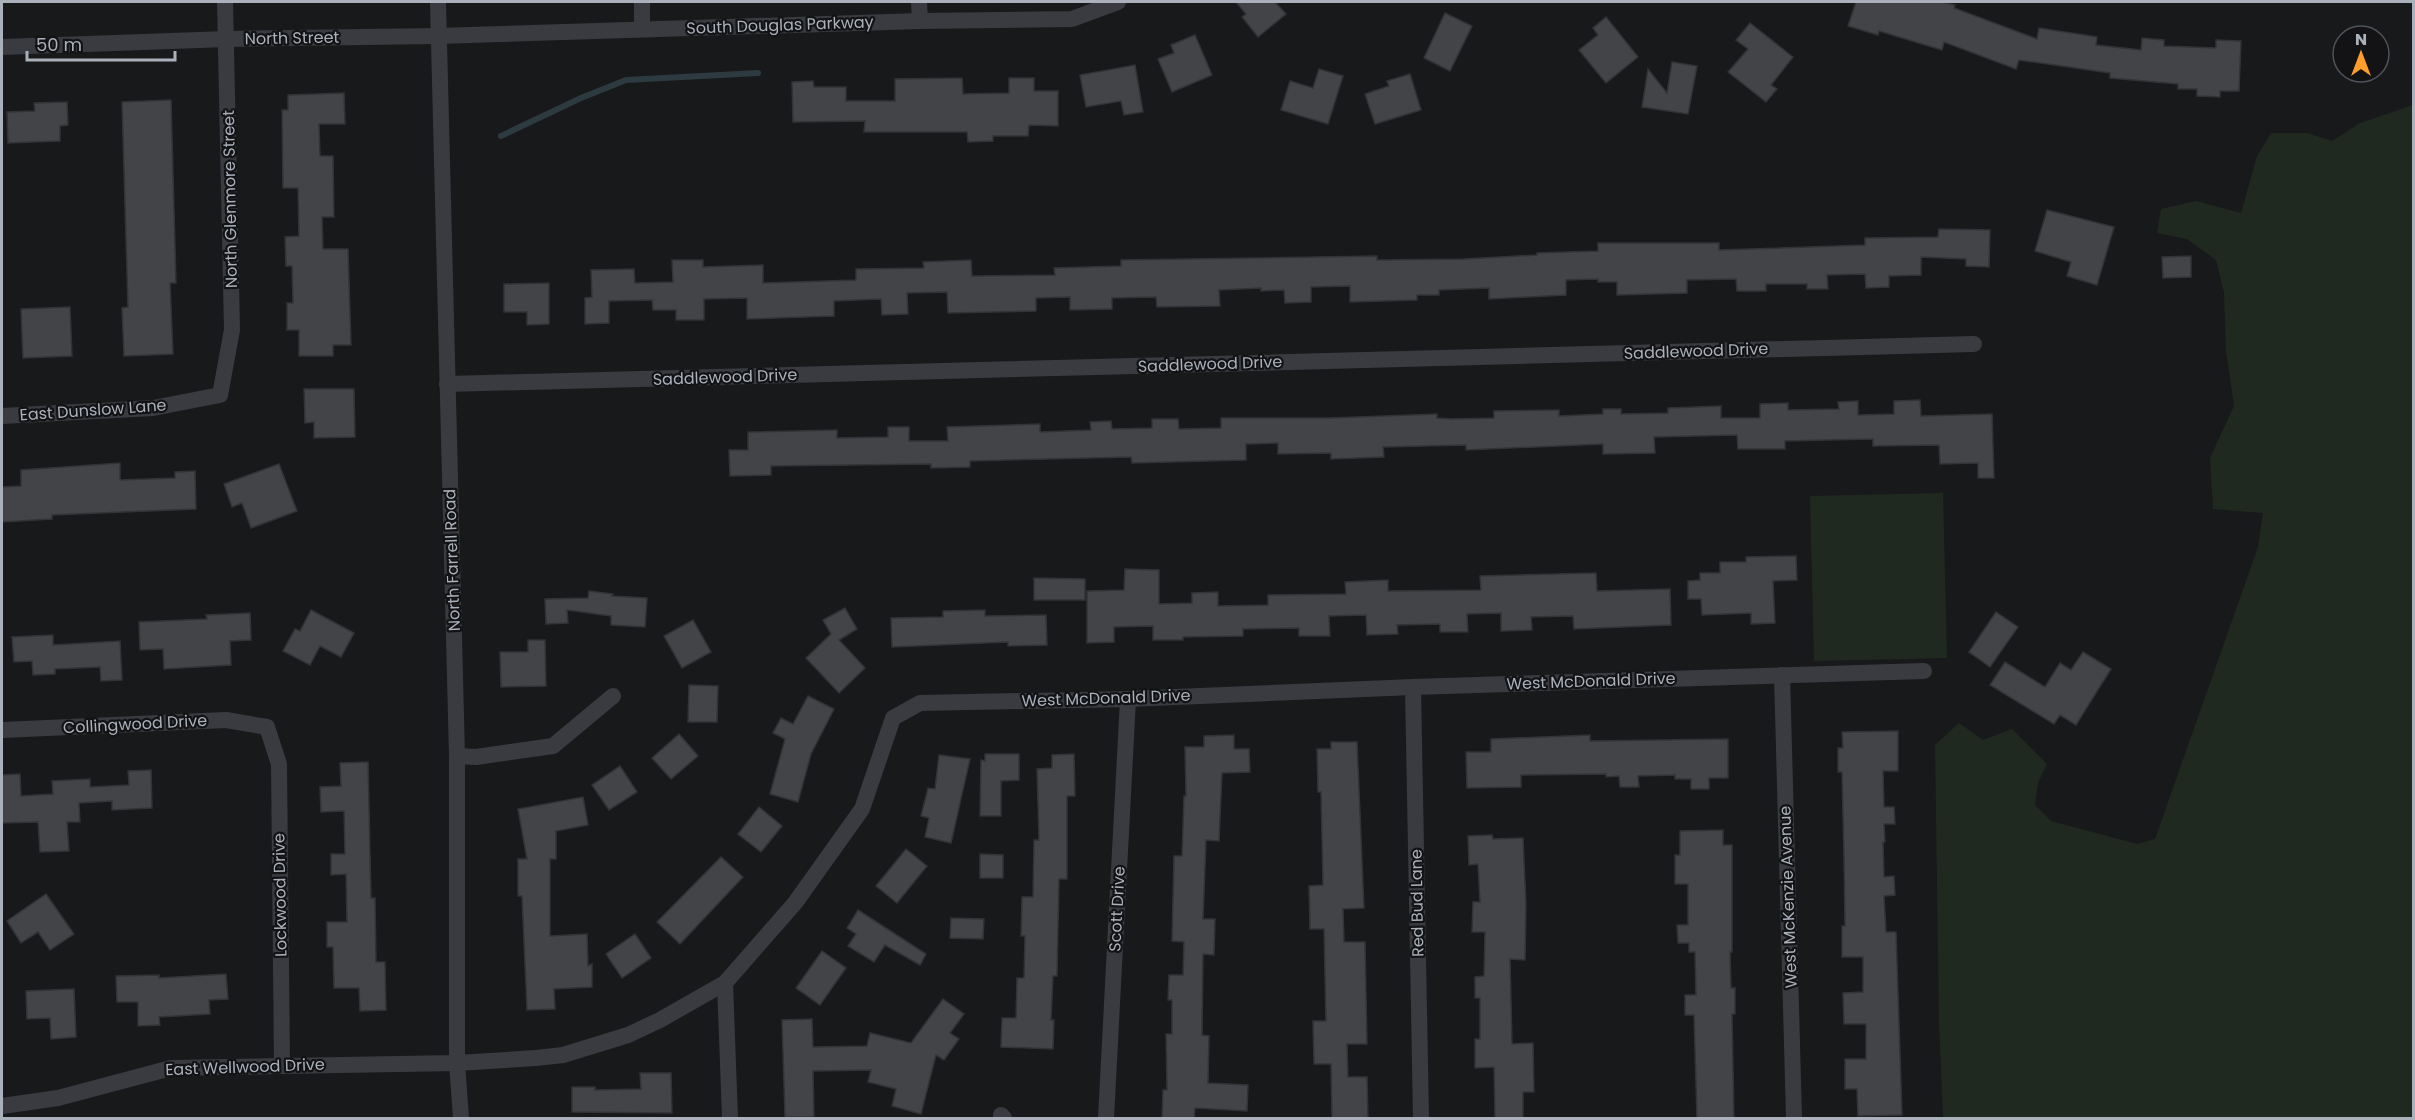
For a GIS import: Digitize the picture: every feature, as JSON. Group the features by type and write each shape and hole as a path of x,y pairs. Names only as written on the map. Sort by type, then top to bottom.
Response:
{"street":[{"name":"North Glenmore Street","path":"220,395 232,330 225,2"},
{"name":"North Farrell Road","path":"438,2 457,756 457,1063 461,1119"},
{"path":"642,2 642,29"},
{"path":"920,2 920,21"},
{"name":"South Douglas Parkway","path":"438,36 920,21 1072,19 1118,2"},
{"name":"North Street","path":"2,47 226,39 438,36"},
{"name":"Saddlewood Drive","path":"447,384 1974,344"},
{"name":"East Dunslow Lane","path":"2,416 153,408 220,395"},
{"name":"West McDonald Drive","path":"457,1063 545,1057 594,1047 660,1020 725,983 795,903 862,809 893,718 920,703 1128,699 1413,687 1924,671"},
{"name":"West McKenzie Avenue","path":"1782,675 1794,1119"},
{"name":"Red Bud Lane","path":"1413,687 1421,1119"},
{"path":"457,756 476,757 553,746 613,696"},
{"name":"Scott Drive","path":"1106,1119 1128,699"},
{"name":"Collingwood Drive","path":"2,730 226,720 267,727"},
{"name":"Lockwood Drive","path":"267,727 279,764 282,1065"},
{"path":"725,983 730,1119"},
{"name":"East Wellwood Drive","path":"2,1106 57,1098 171,1068 457,1063"}],"shaded area":[{"path":"2413,105 2413,1118 1943,1118 1939,1021 1935,745 1959,723 1983,740 2012,729 2047,764 2038,783 2035,805 2051,821 2137,844 2155,839 2258,547 2263,513 2213,509 2210,458 2234,406 2226,351 2224,292 2216,260 2187,239 2157,233 2161,209 2196,201 2241,213 2257,156 2271,133 2307,133 2332,141 2360,123"},
{"path":"1943,493 1947,658 1814,661 1810,496"}],"building":[{"path":"1236,2 1275,2 1286,14 1258,37 1242,17 1246,14"},
{"path":"1856,2 1942,2 1955,5 1954,8 2037,39 2039,28 2097,37 2096,45 2141,50 2142,38 2164,40 2164,46 2216,48 2216,40 2241,41 2239,91 2220,91 2220,97 2197,96 2197,89 2178,89 2178,84 2110,78 2110,73 2019,60 2016,69 1944,42 1942,50 1879,31 1878,35 1848,26"},
{"path":"1445,13 1472,26 1450,71 1424,58"},
{"path":"1606,17 1638,57 1606,83 1579,50 1598,35 1593,28"},
{"path":"1750,23 1793,57 1771,85 1777,89 1766,102 1728,72 1748,49 1736,40"},
{"path":"1195,35 1212,75 1172,92 1158,59 1174,53 1171,45"},
{"path":"1672,62 1697,66 1688,114 1642,107 1648,69 1667,93"},
{"path":"1135,65 1143,112 1124,115 1121,101 1086,107 1080,75"},
{"path":"1319,69 1343,76 1328,124 1281,110 1290,81 1313,88"},
{"path":"1410,74 1421,110 1375,124 1365,94 1389,86 1387,81"},
{"path":"962,78 963,94 1009,93 1009,78 1034,78 1034,91 1058,91 1058,126 1029,125 1028,136 993,136 993,141 968,142 967,132 864,132 865,121 793,122 792,82 813,81 814,87 846,87 846,101 895,101 895,79"},
{"path":"344,93 345,124 319,124 320,156 333,156 334,217 322,217 323,249 348,249 351,345 333,345 333,356 299,356 299,330 287,330 287,303 293,303 292,266 286,266 285,237 299,236 298,188 283,188 282,110 288,110 288,95"},
{"path":"171,100 176,283 170,283 173,354 124,356 122,308 128,307 122,102"},
{"path":"67,102 68,125 60,126 60,141 8,143 7,112 35,111 34,103"},
{"path":"2047,210 2114,227 2097,285 2067,276 2071,262 2035,251"},
{"path":"1939,229 1990,230 1989,267 1966,266 1966,259 1921,257 1921,275 1889,276 1889,287 1866,288 1865,274 1827,275 1828,289 1807,289 1807,284 1766,284 1766,291 1737,291 1736,279 1687,280 1687,293 1617,295 1617,282 1598,282 1598,279 1566,280 1566,295 1489,299 1489,288 1439,290 1439,295 1417,295 1417,300 1350,302 1350,286 1311,287 1311,302 1285,303 1284,290 1261,291 1261,288 1219,290 1220,306 1157,307 1156,297 1112,298 1112,309 1070,310 1070,297 1036,298 1036,311 948,313 947,292 907,293 908,314 882,315 881,299 834,301 834,316 747,319 747,298 704,299 704,320 676,320 676,310 653,310 652,300 609,301 609,323 585,324 585,298 592,297 591,270 634,269 635,283 673,282 672,260 703,260 703,267 763,265 763,283 856,280 856,269 924,268 923,262 971,260 972,276 1055,275 1054,268 1121,266 1121,260 1377,256 1377,260 1464,259 1598,251 1598,243 1719,243 1719,250 1865,245 1865,238 1938,237"},
{"path":"2191,256 2191,277 2163,278 2162,257"},
{"path":"549,283 549,324 527,325 527,312 504,312 504,284"},
{"path":"70,307 72,356 23,358 21,309"},
{"path":"304,389 354,389 355,437 314,438 314,422 305,423"},
{"path":"1920,400 1921,416 1992,414 1994,478 1978,478 1978,463 1940,464 1939,445 1873,446 1873,439 1785,441 1785,449 1738,449 1737,435 1654,437 1655,453 1603,454 1603,444 1466,450 1466,445 1383,447 1384,457 1331,459 1331,453 1278,454 1278,443 1246,444 1246,460 1132,463 1131,457 970,461 970,467 931,468 931,464 771,466 771,475 730,476 729,450 748,450 748,432 837,430 837,438 888,437 888,427 909,427 909,441 948,441 947,427 1040,424 1040,432 1091,430 1090,422 1111,421 1112,429 1152,428 1152,419 1178,419 1179,429 1221,428 1221,418 1330,418 1437,414 1437,418 1494,418 1494,411 1559,410 1559,416 1603,414 1603,409 1621,409 1621,414 1668,413 1668,408 1721,406 1721,418 1760,418 1760,404 1788,403 1788,410 1839,409 1838,402 1858,401 1858,415 1894,414 1894,401"},
{"path":"120,463 120,480 175,478 175,472 195,471 196,509 52,515 52,519 2,522 2,487 21,486 21,470"},
{"path":"279,464 297,511 251,528 242,503 232,507 224,484"},
{"path":"1796,556 1797,580 1773,581 1775,623 1751,624 1751,613 1702,615 1701,599 1688,599 1688,581 1700,580 1700,573 1720,573 1720,562 1746,562 1746,557"},
{"path":"1125,569 1159,570 1159,604 1192,603 1192,593 1218,592 1218,606 1268,605 1268,595 1346,594 1345,582 1388,580 1388,591 1481,590 1480,576 1596,573 1597,591 1670,589 1671,625 1574,629 1573,616 1531,617 1532,630 1501,631 1501,613 1467,614 1468,632 1440,632 1440,624 1397,625 1398,634 1367,635 1366,615 1329,616 1330,636 1299,636 1299,628 1243,629 1243,636 1153,640 1153,626 1114,627 1114,642 1087,643 1087,591 1124,590"},
{"path":"1034,578 1085,579 1085,600 1034,600"},
{"path":"589,591 613,594 612,596 647,598 645,627 611,625 611,616 567,610 568,623 546,624 545,599 588,598"},
{"path":"845,608 857,629 839,640 865,668 839,693 806,658 831,634 823,620"},
{"path":"311,610 354,633 341,657 320,646 310,665 283,651 295,629 300,631"},
{"path":"985,610 985,616 1046,615 1047,645 1008,646 1008,642 892,647 891,618 943,617 943,611"},
{"path":"1996,612 2018,627 1990,667 1969,652"},
{"path":"250,613 251,640 230,641 231,665 164,669 163,649 140,650 139,622 207,619 206,615"},
{"path":"693,620 711,652 682,668 664,636"},
{"path":"53,635 53,645 120,641 122,680 101,681 100,667 55,669 55,674 33,675 32,661 14,662 12,637"},
{"path":"528,640 545,640 546,686 501,687 500,652 528,652"},
{"path":"2083,652 2111,669 2076,725 2060,715 2054,724 1990,685 2005,662 2045,687 2060,663 2071,670"},
{"path":"689,685 718,686 717,722 688,722"},
{"path":"808,696 834,709 811,754 798,802 770,794 785,739 773,733 781,718 793,724"},
{"path":"1898,731 1898,771 1883,771 1884,807 1894,807 1895,824 1884,824 1885,842 1883,842 1884,877 1894,876 1895,895 1884,896 1886,932 1896,932 1902,1115 1858,1116 1857,1089 1845,1089 1845,1059 1866,1059 1866,1024 1844,1024 1843,993 1863,992 1863,957 1842,957 1842,926 1845,926 1844,858 1842,772 1838,772 1838,748 1843,748 1842,732"},
{"path":"679,734 698,756 671,779 652,758"},
{"path":"1234,735 1234,749 1249,749 1250,772 1222,773 1219,841 1206,840 1203,919 1215,919 1214,955 1203,954 1202,1035 1209,1036 1208,1083 1248,1085 1247,1111 1195,1108 1194,1119 1162,1119 1163,1090 1167,1090 1166,1034 1172,1034 1172,1000 1168,1000 1169,975 1183,975 1184,942 1172,941 1174,856 1182,856 1184,796 1186,796 1185,747 1204,747 1204,736"},
{"path":"1590,735 1590,741 1728,739 1728,778 1709,778 1709,789 1691,789 1691,779 1675,779 1675,775 1638,776 1639,787 1620,787 1619,776 1606,777 1606,774 1521,775 1521,787 1467,788 1466,752 1491,752 1491,739"},
{"path":"1331,742 1357,742 1364,908 1343,909 1344,942 1365,942 1367,1044 1347,1044 1348,1077 1367,1077 1368,1119 1332,1119 1331,1064 1314,1064 1313,1021 1326,1021 1324,929 1310,929 1309,886 1323,885 1321,792 1318,792 1317,749 1331,749"},
{"path":"985,754 1019,754 1019,780 1001,781 1001,816 980,816 981,760 985,761"},
{"path":"1074,754 1075,796 1067,796 1067,879 1059,879 1057,976 1053,976 1051,1020 1054,1020 1053,1049 1001,1047 1002,1018 1016,1018 1017,978 1024,978 1025,936 1021,936 1022,897 1033,897 1034,840 1039,840 1037,769 1052,768 1052,755"},
{"path":"939,755 970,759 951,843 925,837 929,818 921,816 928,788 935,789"},
{"path":"368,762 371,898 375,898 376,962 385,962 386,1010 360,1011 359,988 334,988 333,947 327,947 327,922 347,922 346,874 331,875 331,854 345,854 344,811 321,812 320,787 341,786 340,763"},
{"path":"620,766 637,792 609,810 592,785"},
{"path":"151,770 152,808 112,810 112,801 79,803 80,822 67,822 69,851 40,852 38,822 2,823 2,775 20,774 21,796 53,794 52,781 90,779 90,787 129,785 128,771"},
{"path":"583,797 588,825 556,831 556,859 550,859 550,936 587,934 588,966 592,964 592,987 554,989 555,1009 527,1010 522,896 518,896 518,859 527,859 518,809"},
{"path":"759,807 782,826 761,852 738,834"},
{"path":"1723,830 1723,845 1732,845 1732,952 1730,952 1731,988 1735,988 1735,1014 1732,1014 1734,1119 1697,1119 1694,1015 1685,1015 1685,995 1696,995 1695,952 1689,952 1689,943 1678,943 1677,925 1688,925 1688,884 1675,884 1675,855 1680,855 1680,831"},
{"path":"1492,835 1493,839 1523,838 1526,905 1525,960 1510,959 1512,1044 1533,1043 1534,1092 1523,1092 1523,1119 1495,1119 1494,1067 1475,1068 1475,1039 1480,1039 1480,998 1475,998 1475,977 1484,976 1485,932 1472,932 1473,902 1480,902 1478,864 1469,865 1468,836"},
{"path":"906,849 927,866 897,903 876,886"},
{"path":"980,854 1003,855 1003,878 980,878"},
{"path":"721,857 743,877 680,944 657,922"},
{"path":"46,894 74,934 50,950 38,932 21,943 7,921"},
{"path":"858,910 926,954 920,965 885,945 874,962 848,946 856,934 847,928"},
{"path":"951,918 984,919 983,939 950,938"},
{"path":"635,934 651,958 622,978 606,954"},
{"path":"822,951 846,968 820,1005 796,988"},
{"path":"226,974 228,999 209,1000 210,1014 159,1017 160,1025 138,1026 138,1002 117,1002 116,976 159,975 159,978"},
{"path":"74,989 76,1037 51,1039 50,1018 27,1019 26,991"},
{"path":"943,999 964,1014 950,1033 959,1039 944,1060 936,1055 921,1114 892,1106 896,1089 868,1082 871,1070 813,1071 814,1117 785,1117 782,1020 812,1019 813,1047 867,1046 870,1033 911,1043"},
{"path":"640,1073 671,1073 672,1113 572,1112 572,1087 595,1087 595,1090 641,1089"}],"waterway":[{"path":"501,136 581,98 626,80 758,73"}]}
